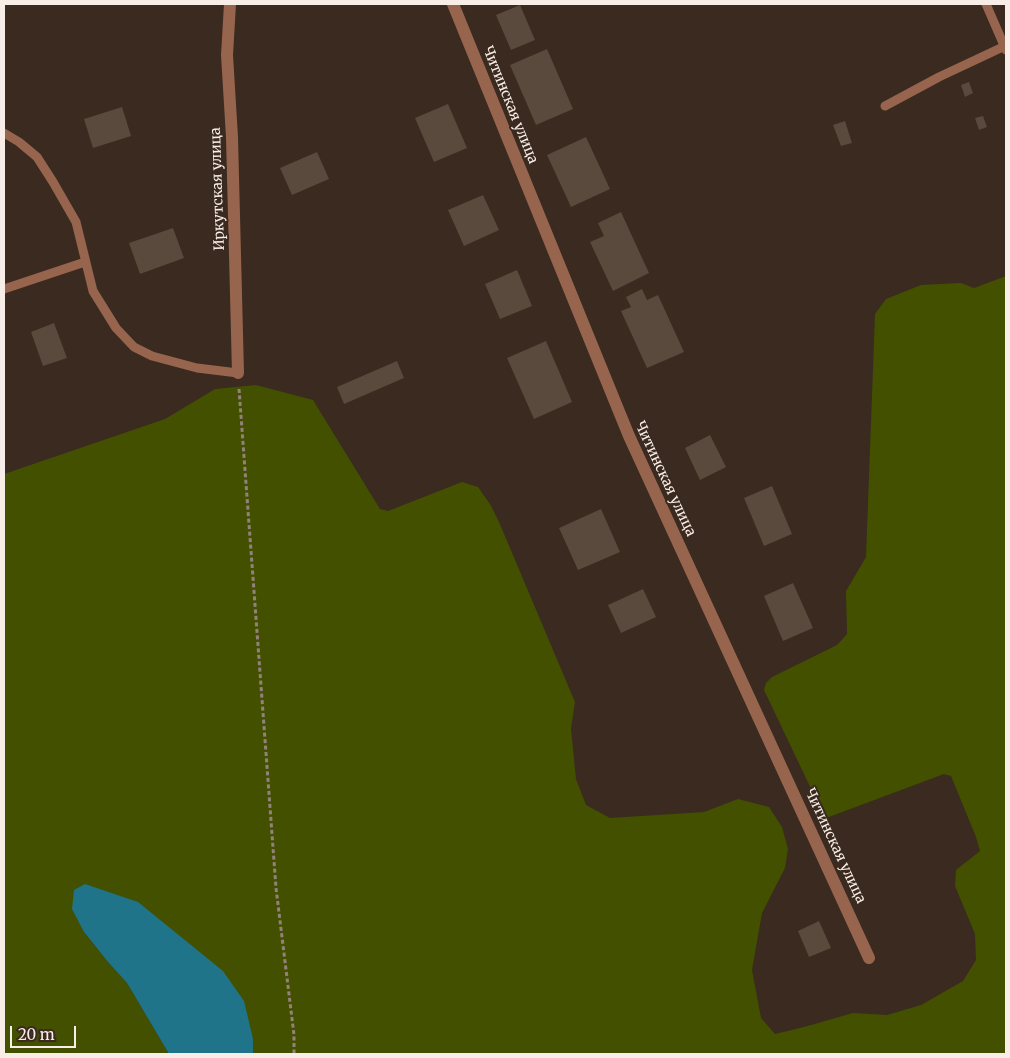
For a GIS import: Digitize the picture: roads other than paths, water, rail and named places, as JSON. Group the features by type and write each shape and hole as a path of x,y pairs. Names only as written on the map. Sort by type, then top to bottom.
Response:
{"street":[{"name":"Иркутская улица","path":"230,4 227,54 232,137 238,373"},
{"name":"Читинская улица","path":"453,4 629,436 869,958"}],"lane":[{"path":"885,106 939,77 1006,48 986,4"},
{"path":"4,133 37,157 53,182 76,222 93,291 116,328 134,347 152,356 197,368 238,373"},
{"path":"4,289 85,262"}],"water":[{"path":"85,884 138,902 223,971 244,1001 253,1039 253,1054 169,1054 127,983 84,932 72,909 74,890"}]}
